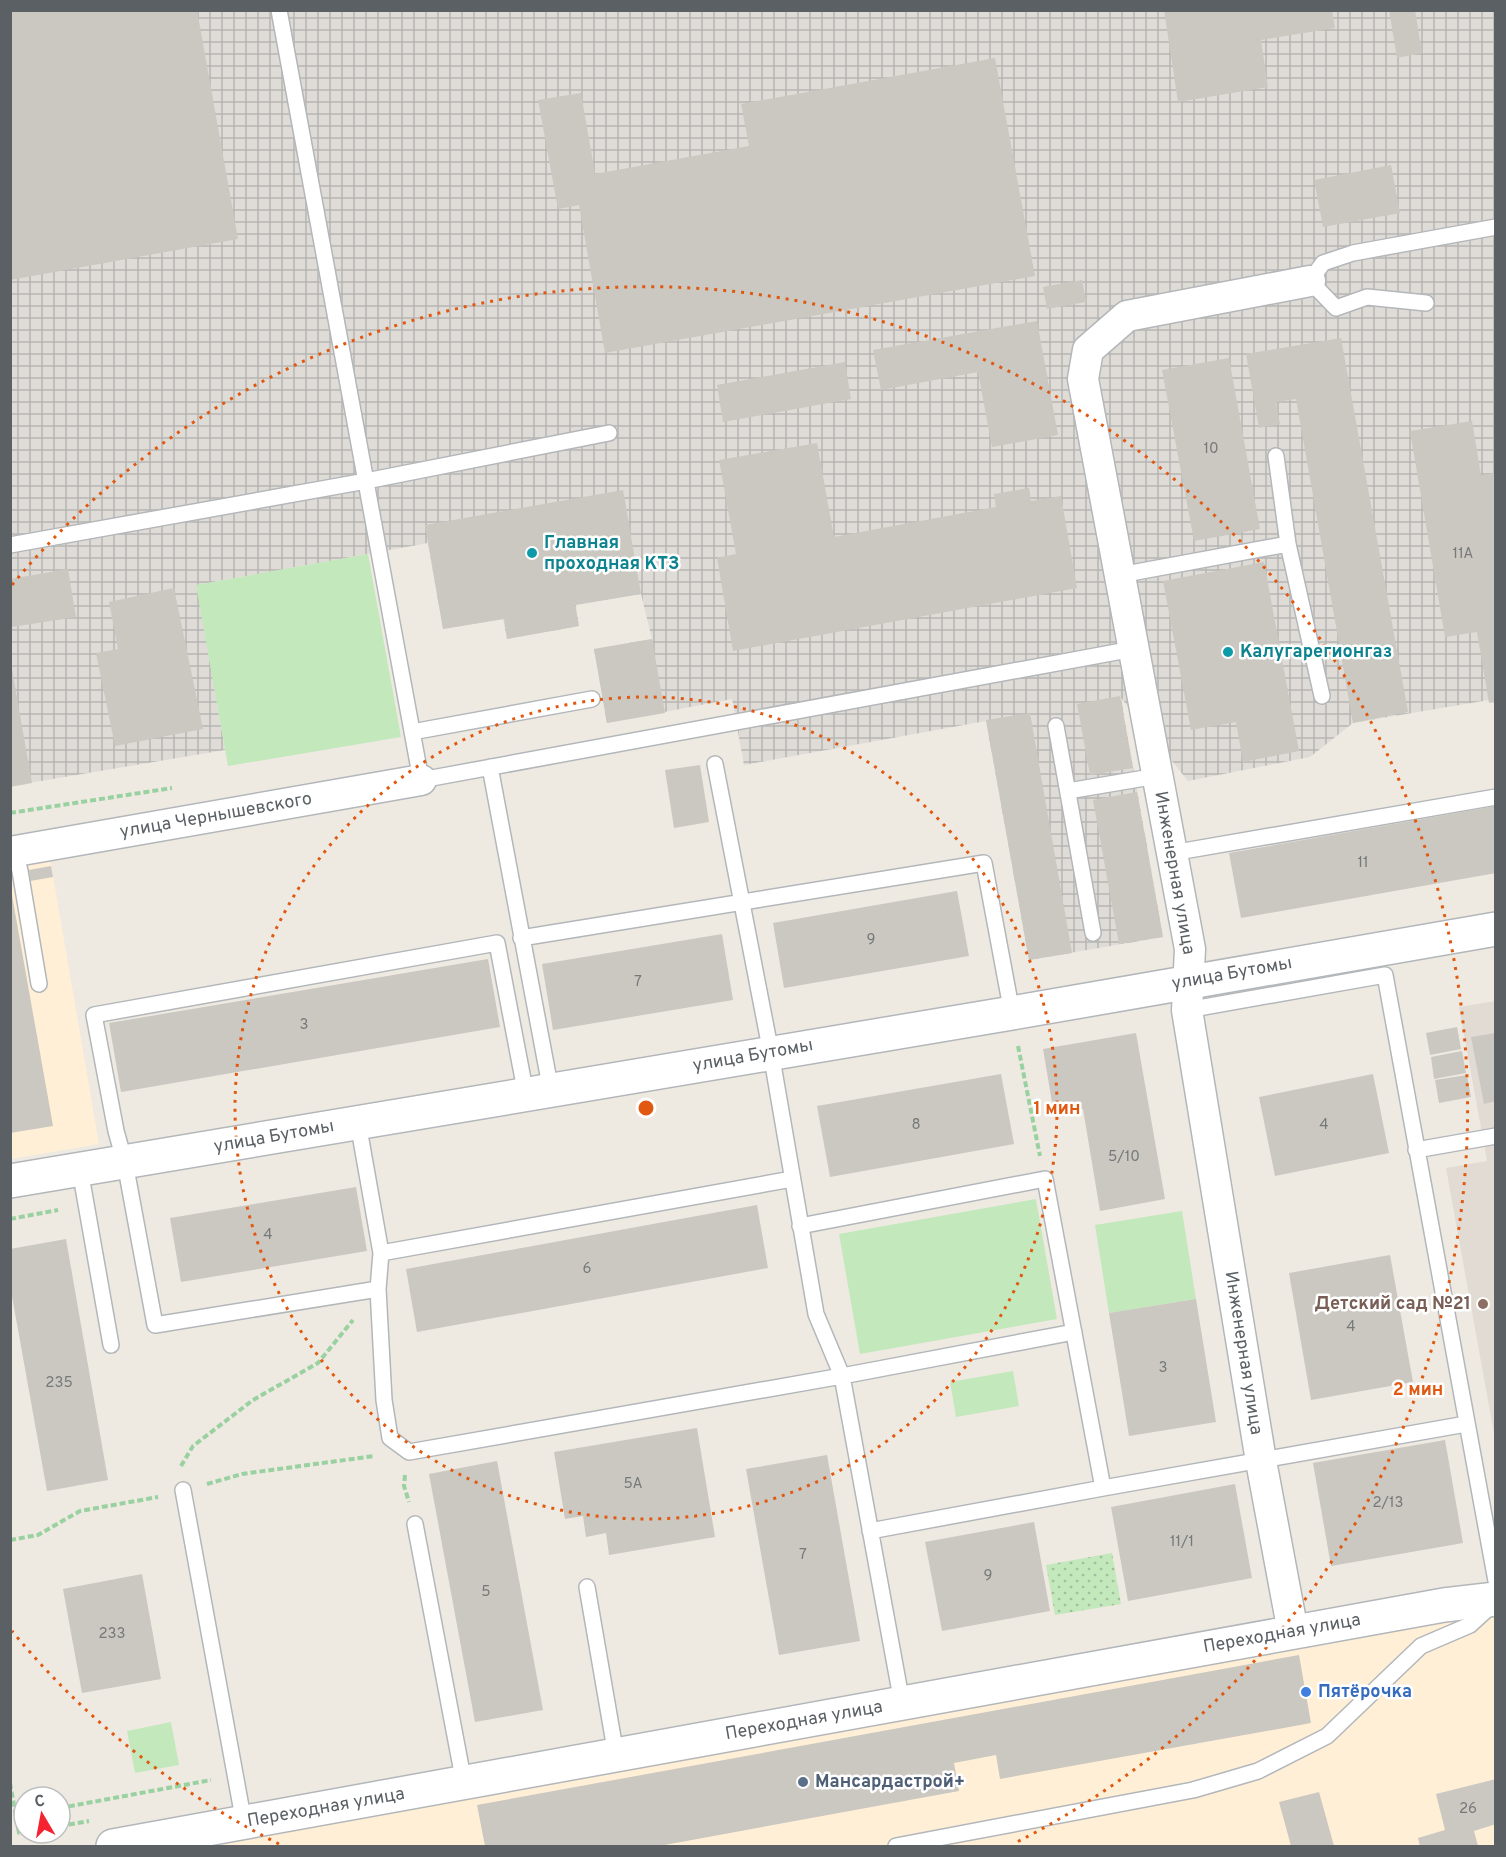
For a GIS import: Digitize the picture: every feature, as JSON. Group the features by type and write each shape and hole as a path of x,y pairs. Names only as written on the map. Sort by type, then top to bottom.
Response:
{"street":[{"name":"Инженерная улица","path":"1293,1632 1261,1461 1188,996 1190,949 1083,379 1088,350 1127,316 1310,281"},
{"name":"улица Чернышевского","path":"13,851 421,780"},
{"name":"улица Бутомы","path":"10,1180 125,1163 771,1053 1014,1026 1188,996 1496,929"},
{"name":"Переходная улица","path":"113,1846 1444,1605 1496,1600"}],"lane":[{"path":"279,10 421,780 1133,649"},
{"path":"1426,303 1367,297 1336,308 1310,281 1323,263 1353,254 1496,227"},
{"path":"10,545 366,482 609,433"},
{"path":"1276,456 1288,544 1322,696"},
{"path":"1120,575 1288,544"},
{"path":"412,732 592,699"},
{"path":"1056,726 1093,933"},
{"path":"715,764 771,1053 816,1314 842,1376 902,1703"},
{"path":"490,767 521,938 538,1093"},
{"path":"1068,792 1157,776"},
{"path":"1172,853 1496,798"},
{"path":"13,851 20,871 39,984"},
{"path":"521,938 984,862 1014,1026"},
{"path":"378,1289 155,1325 125,1163 116,1131 94,1015 497,943 538,1093"},
{"path":"1188,996 1385,975 1496,1581"},
{"path":"358,1123 381,1253 378,1289 384,1400 390,1438 409,1452 842,1376 1074,1332"},
{"path":"1416,1150 1496,1136"},
{"path":"80,1170 111,1345"},
{"path":"381,1253 792,1179"},
{"path":"800,1226 1045,1179 1103,1488"},
{"path":"870,1531 1466,1424"},
{"path":"183,1490 244,1823"},
{"path":"415,1524 464,1783"},
{"path":"587,1587 616,1755"},
{"path":"896,1846 1182,1792 1258,1771 1327,1736 1420,1646 1470,1625 1496,1600"}],"path":[{"path":"1014,1026 1045,1179"},
{"path":"181,1466 193,1446 253,1400 318,1363 378,1289"},
{"path":"10,1539 38,1535 80,1511 162,1496 242,1474 409,1452 404,1486 415,1524"},
{"path":"72,1806 236,1776"}],"shaded area":[{"path":"11,11 1495,11 1495,699 1353,723 1310,757 1188,781 1121,698 1163,937 1029,960 986,721 744,765 732,699 607,723 594,649 652,639 641,594 576,605 579,626 507,639 503,619 443,629 428,543 197,585 225,750 11,786"},
{"path":"50,858 99,1144 11,1159 11,865"},
{"name":"Детский сад №21","path":"1495,1001 1495,1439 1446,1168 1487,1161 1459,1007"},
{"path":"1495,1611 1495,1846 180,1846"}],"green space":[{"path":"368,554 401,737 228,766 196,585"},
{"path":"1036,1199 1057,1319 860,1354 839,1234"},
{"path":"1182,1211 1196,1299 1109,1313 1095,1225"},
{"path":"1013,1371 1019,1406 956,1417 950,1382"},
{"path":"1112,1553 1121,1604 1055,1615 1046,1565"},
{"path":"171,1722 179,1765 135,1773 127,1731"}],"building":[{"path":"10,10 197,10 238,239 10,280"},
{"path":"1164,10 1332,10 1335,28 1261,40 1268,87 1178,102"},
{"path":"1389,10 1415,10 1422,53 1397,58"},
{"path":"995,58 1035,276 605,353 579,205 558,209 538,100 581,93 595,174 749,146 741,104"},
{"path":"1391,165 1400,213 1323,227 1314,180"},
{"path":"1082,280 1086,302 1047,309 1043,287"},
{"path":"1037,321 1058,435 992,447 978,372 881,390 873,350"},
{"path":"1341,338 1408,712 1353,723 1296,399 1276,402 1280,424 1259,428 1246,354"},
{"path":"1229,358 1260,529 1194,541 1162,370"},
{"path":"845,362 851,399 723,422 717,385"},
{"path":"1472,421 1481,475 1496,473 1496,702 1489,703 1477,632 1445,637 1410,431"},
{"path":"817,443 834,537 996,507 994,494 1029,488 1031,501 1061,496 1077,588 733,651 717,558 736,554 719,460"},
{"name":"Главная проходная КТЗ","path":"623,490 641,594 575,605 579,626 507,639 504,619 443,629 425,525"},
{"name":"Калугарегионгаз","path":"1264,562 1299,751 1243,762 1236,722 1191,730 1163,581"},
{"path":"68,569 76,617 12,627 10,579"},
{"path":"174,588 203,729 115,746 96,653 118,649 109,602"},
{"path":"652,639 665,713 607,723 594,649"},
{"path":"10,658 32,783 10,787"},
{"path":"1120,696 1133,768 1090,775 1077,704"},
{"path":"1030,713 1072,953 1029,960 986,720"},
{"path":"700,765 709,822 674,828 665,770"},
{"path":"1137,792 1163,937 1119,944 1093,800"},
{"path":"1496,806 1496,873 1241,918 1229,853"},
{"path":"51,866 53,877 30,881 29,870"},
{"path":"10,884 53,1126 10,1133"},
{"path":"957,891 969,956 784,988 773,923"},
{"path":"722,934 733,1000 553,1030 542,964"},
{"path":"488,959 500,1027 121,1092 109,1023"},
{"path":"1457,1027 1461,1049 1430,1055 1426,1033"},
{"path":"1136,1033 1165,1199 1100,1211 1083,1109 1054,1114 1043,1049"},
{"path":"1496,1033 1496,1101 1484,1104 1471,1037"},
{"path":"1462,1051 1466,1073 1434,1079 1431,1057"},
{"path":"1001,1074 1014,1144 830,1177 817,1106"},
{"path":"1373,1074 1389,1153 1275,1176 1259,1097"},
{"path":"1467,1075 1471,1097 1439,1103 1435,1080"},
{"path":"356,1187 367,1251 181,1282 170,1218"},
{"path":"757,1205 768,1268 417,1332 406,1269"},
{"path":"66,1239 108,1480 47,1491 10,1285 10,1249"},
{"path":"1390,1255 1413,1382 1311,1400 1289,1273"},
{"path":"1196,1299 1216,1422 1129,1436 1109,1313"},
{"path":"697,1428 715,1537 609,1555 606,1533 586,1537 583,1516 565,1519 554,1452"},
{"path":"1445,1440 1463,1543 1331,1566 1313,1463"},
{"path":"827,1455 860,1641 779,1655 746,1469"},
{"path":"497,1461 543,1710 475,1722 429,1474"},
{"path":"1235,1484 1252,1578 1128,1601 1111,1507"},
{"path":"1034,1522 1050,1611 942,1631 925,1542"},
{"path":"142,1574 161,1679 82,1693 63,1589"},
{"path":"1299,1655 1311,1723 1000,1779 996,1755 954,1763 959,1791 659,1846 485,1846 477,1805"},
{"path":"1496,1779 1496,1824 1474,1831 1478,1846 1420,1846 1418,1838 1445,1830 1436,1794"},
{"path":"1319,1792 1334,1846 1291,1846 1279,1802"}],"place":[{"name":"Главная проходная КТЗ","path":"532,553"},
{"name":"Калугарегионгаз","path":"1228,652"},
{"name":"Детский сад №21","path":"1483,1304"},
{"name":"Пятёрочка","path":"1306,1692"},
{"name":"Мансардастрой+","path":"803,1782"}]}
